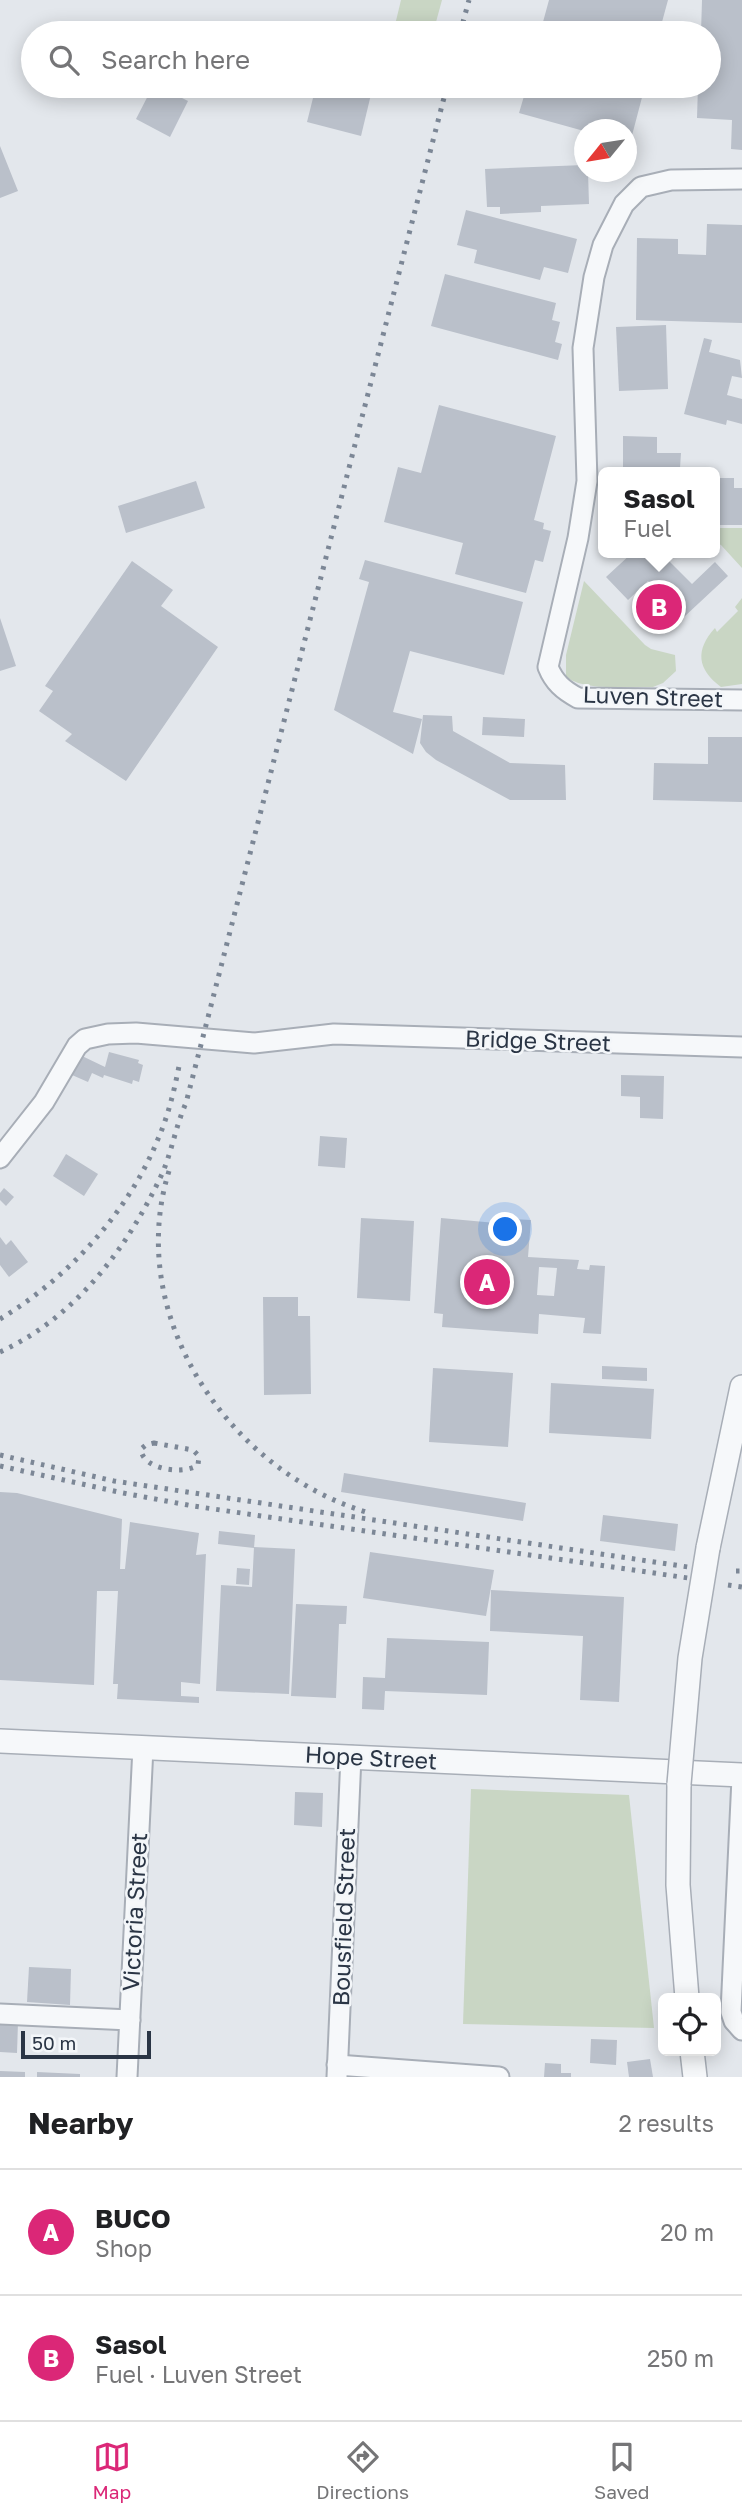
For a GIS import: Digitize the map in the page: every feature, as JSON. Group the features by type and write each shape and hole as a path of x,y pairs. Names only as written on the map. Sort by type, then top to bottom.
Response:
{"street":[{"name":"Luven Street","path":"742,179 671,180 641,187 624,204 603,245 594,277 583,348 587,481 578,538 548,667 552,678 565,691 578,698 687,697 742,700"},
{"name":"Bridge Street","path":"0,1158 44,1102 72,1052 85,1039 97,1036 136,1033 254,1044 334,1034 742,1047"},
{"path":"687,1993 678,1885 679,1784 688,1684 708,1548 742,1387"},
{"name":"Hope Street","path":"0,1741 742,1776"},
{"name":"Victoria Street","path":"127,2077 143,1747"},
{"name":"Bousfield Street","path":"337,2071 351,1756"},
{"path":"742,1776 731,2012 734,2021 742,2030"},
{"path":"0,2014 130,2020"},
{"path":"693,2056 695,2077"},
{"path":"337,2071 499,2077"}],"green space":[{"path":"401,0 442,0 436,21 396,21"},
{"path":"720,528 742,528 742,568 721,545"},
{"path":"584,581 645,645 675,655 676,671 663,683 653,687 595,686 573,681 566,676 566,655"},
{"path":"742,598 742,684 721,687 703,666 702,652 715,628 717,632 738,611 735,607"},
{"path":"471,1789 629,1795 654,2028 463,2024"}],"building":[{"path":"549,0 668,0 662,21 543,21"},
{"path":"702,0 742,0 742,150 731,149 732,120 697,118 698,98 721,98 721,21 701,21"},
{"path":"147,98 182,98 188,101 170,137 136,119"},
{"path":"313,98 370,98 361,136 307,122"},
{"path":"523,98 642,98 636,119 574,119 574,128 519,113"},
{"path":"0,146 18,191 0,198"},
{"path":"574,165 574,182 588,182 589,204 541,206 541,212 500,214 500,207 487,207 485,169"},
{"path":"466,210 577,239 568,273 544,267 540,280 474,263 477,250 457,245"},
{"path":"707,224 742,225 742,323 636,320 637,238 678,239 678,254 706,255"},
{"path":"445,274 556,303 552,320 560,322 555,342 562,344 558,360 431,326"},
{"path":"666,325 668,389 619,391 616,327"},
{"path":"704,338 712,340 709,352 740,360 742,378 732,376 727,395 742,399 742,424 727,420 726,425 684,414"},
{"path":"439,405 556,436 534,520 544,523 543,529 551,531 543,562 535,560 526,593 455,574 463,543 384,522 398,467 421,473"},
{"path":"623,436 657,437 657,453 681,453 680,467 623,467"},
{"path":"720,478 734,478 734,488 742,488 742,525 720,525"},
{"path":"196,481 205,508 126,533 118,506"},
{"path":"627,558 672,558 669,561 692,584 715,562 728,576 670,630 656,615 669,603 648,581 628,600 606,577"},
{"path":"365,560 523,602 504,675 410,651 393,712 422,719 413,754 334,710 369,582 359,579"},
{"path":"132,561 173,590 161,606 218,647 126,781 65,741 72,734 39,711 53,691 45,686"},
{"path":"0,618 16,666 0,671"},
{"path":"423,715 452,716 453,731 510,763 565,765 566,800 510,800 436,760 420,743"},
{"path":"483,717 525,719 524,737 482,735"},
{"path":"708,737 742,737 742,802 653,800 654,763 708,764"},
{"path":"109,1052 139,1060 138,1063 143,1065 139,1082 133,1080 132,1084 92,1073 88,1082 72,1075 80,1055 105,1067"},
{"path":"621,1075 664,1076 663,1119 640,1118 640,1097 621,1096"},
{"path":"320,1136 347,1138 345,1168 318,1166"},
{"path":"66,1154 98,1174 84,1196 53,1176"},
{"path":"4,1188 14,1197 6,1206 0,1200 0,1193"},
{"path":"361,1218 414,1221 410,1301 357,1298"},
{"path":"441,1218 496,1223 496,1218 531,1220 528,1257 579,1260 577,1269 589,1270 590,1265 605,1266 601,1334 583,1333 585,1318 539,1314 538,1334 442,1327 443,1314 434,1313","holes":["539,1267 557,1268 554,1296 537,1295"]},
{"path":"0,1237 6,1245 11,1240 28,1262 9,1277 0,1265"},
{"path":"263,1297 298,1297 298,1316 310,1316 311,1394 264,1395"},
{"path":"602,1366 647,1368 647,1381 602,1379"},
{"path":"433,1368 513,1373 508,1447 429,1442"},
{"path":"551,1383 654,1389 651,1439 549,1433"},
{"path":"344,1473 526,1503 523,1521 341,1492"},
{"path":"0,1492 17,1493 122,1519 120,1569 125,1569 130,1522 199,1533 196,1555 206,1554 200,1684 181,1682 181,1696 199,1697 199,1703 117,1699 118,1684 113,1684 118,1591 97,1591 94,1685 0,1680"},
{"path":"603,1515 678,1524 675,1551 600,1541"},
{"path":"219,1531 255,1535 254,1548 218,1544"},
{"path":"254,1547 295,1549 289,1694 216,1691 221,1585 252,1587"},
{"path":"370,1552 494,1570 486,1616 363,1598"},
{"path":"237,1568 250,1569 249,1585 236,1584"},
{"path":"491,1590 624,1597 619,1702 580,1700 583,1636 490,1631"},
{"path":"296,1604 347,1606 346,1624 339,1624 336,1698 291,1696"},
{"path":"387,1638 489,1642 487,1695 385,1691 384,1710 362,1709 363,1677 385,1678"},
{"path":"295,1792 323,1793 322,1827 294,1825"},
{"path":"29,1967 71,1969 70,2005 27,2002"},
{"path":"0,2022 18,2022 17,2053 0,2052"},
{"path":"591,2039 617,2040 616,2065 590,2063"},
{"path":"650,2059 653,2077 629,2077 627,2062"},
{"path":"545,2063 561,2064 561,2073 571,2073 571,2077 544,2077"},
{"path":"0,2071 25,2072 25,2077 0,2077"},
{"path":"37,2072 80,2074 80,2077 37,2077"}],"railway":[{"path":"463,21 469,0"},
{"path":"0,1352 52,1320 96,1278 133,1229 162,1174 186,1103 444,98"},
{"path":"0,1319 25,1303 72,1264 113,1218 130,1193 158,1139 180,1061"},
{"path":"169,1171 159,1225 161,1279 175,1331 199,1380 231,1424 271,1461 316,1491 366,1512"},
{"path":"154,1443 193,1450 199,1456 198,1465 183,1470 156,1466 148,1462 141,1449 154,1443"},
{"path":"0,1455 114,1481 688,1567"},
{"path":"0,1466 193,1506 688,1578"},
{"path":"736,1571 742,1571"},
{"path":"728,1585 742,1587"}],"place":[{"name":"Sasol","path":"659,607"},
{"name":"BUCO","path":"487,1282"}]}
